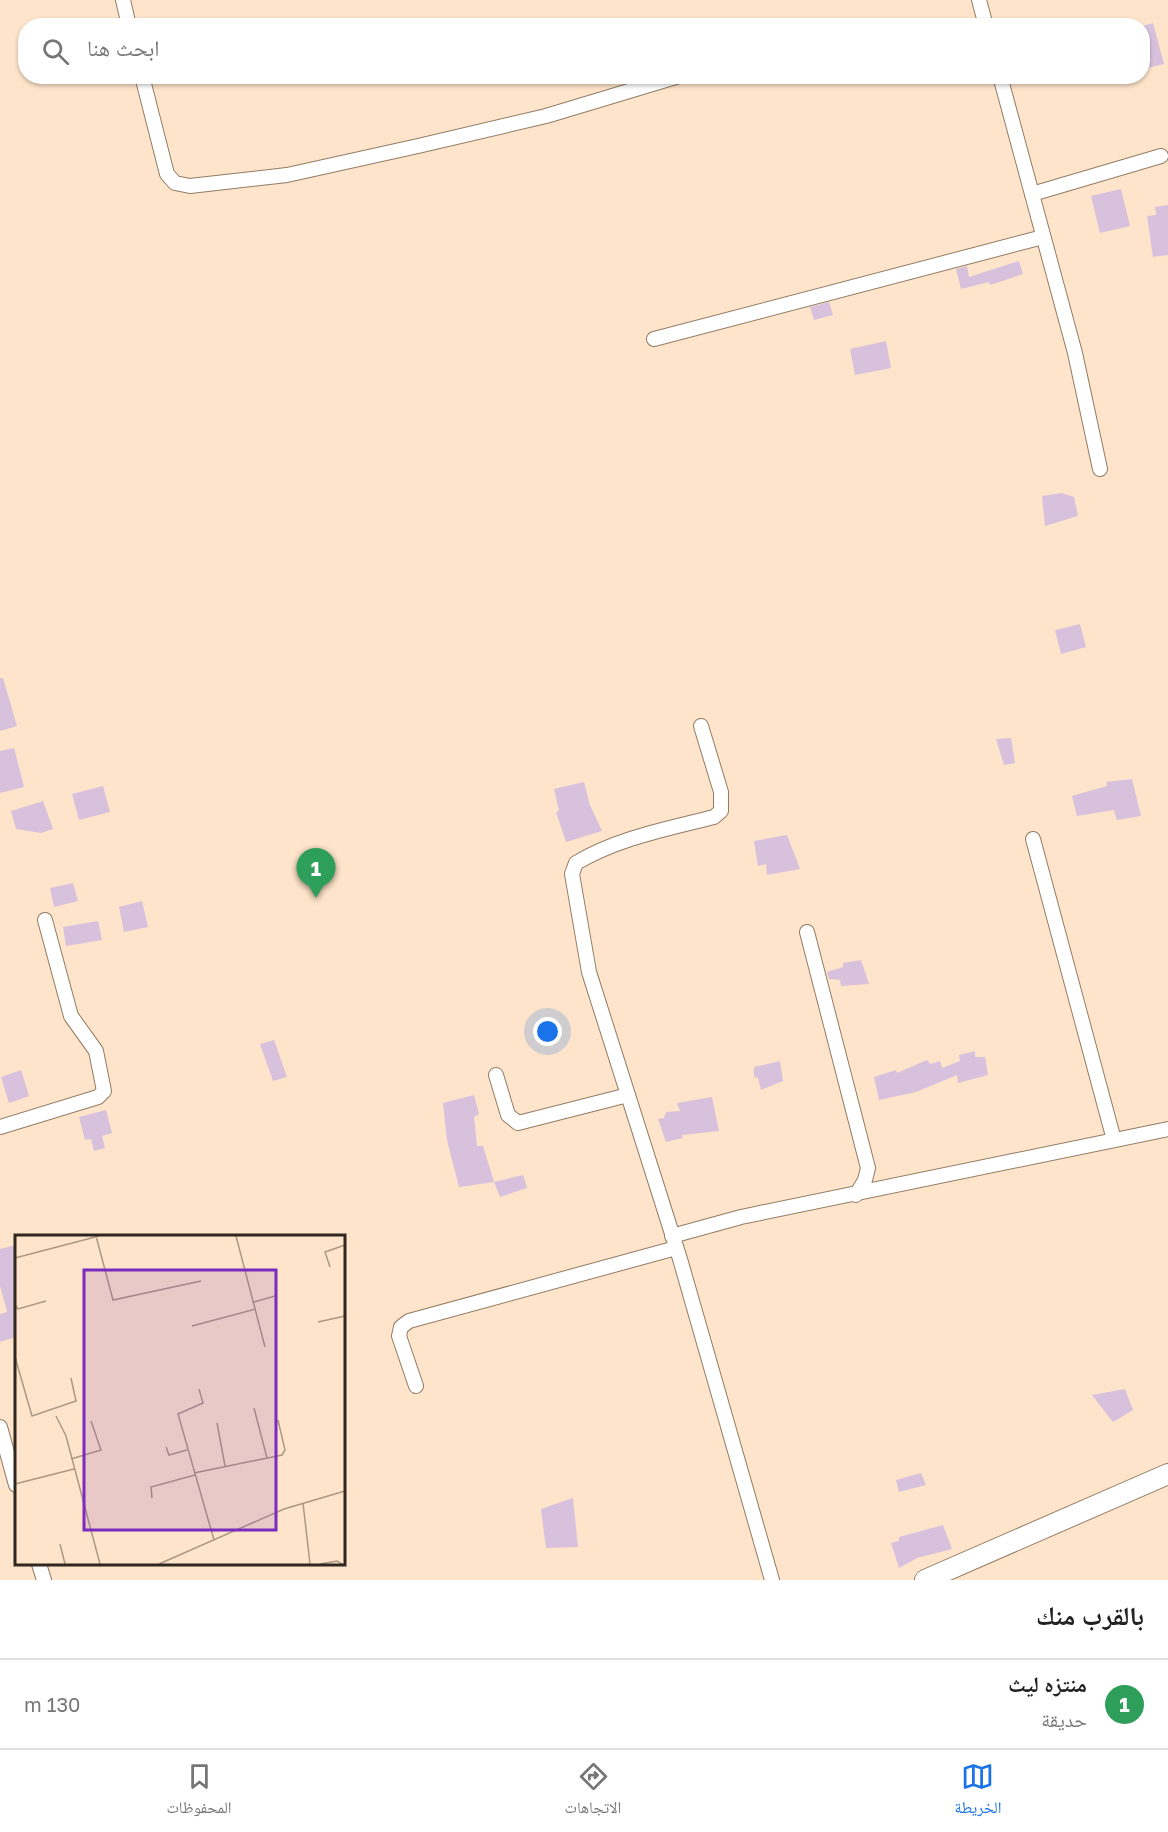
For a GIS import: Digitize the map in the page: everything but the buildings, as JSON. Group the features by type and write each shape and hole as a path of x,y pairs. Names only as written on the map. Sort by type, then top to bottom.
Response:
{"main road":[{"path":"925,1580 1168,1474"}],"street":[{"path":"123,0 127,18"},
{"path":"979,0 984,18"},
{"path":"144,84 167,174 175,183 190,186 287,175 546,116 653,84"},
{"path":"1002,84 1075,353 1100,469"},
{"path":"1032,194 1161,156"},
{"path":"654,339 1043,237"},
{"path":"701,726 720,792 721,811 714,817 636,837 590,854 576,863 572,874 589,972 674,1242 772,1580"},
{"path":"1032,839 1114,1140"},
{"path":"0,1127 98,1097 104,1091 96,1051 71,1016 45,920"},
{"path":"807,932 868,1168 865,1180 856,1195"},
{"path":"496,1075 508,1115 518,1123 628,1095"},
{"path":"416,1386 399,1336 401,1327 409,1321 674,1242 741,1217 1168,1129"},
{"path":"0,1427 15,1481"},
{"path":"40,1565 44,1580"}],"place":[{"name":"منتزه ليث","path":"316,898"}]}
